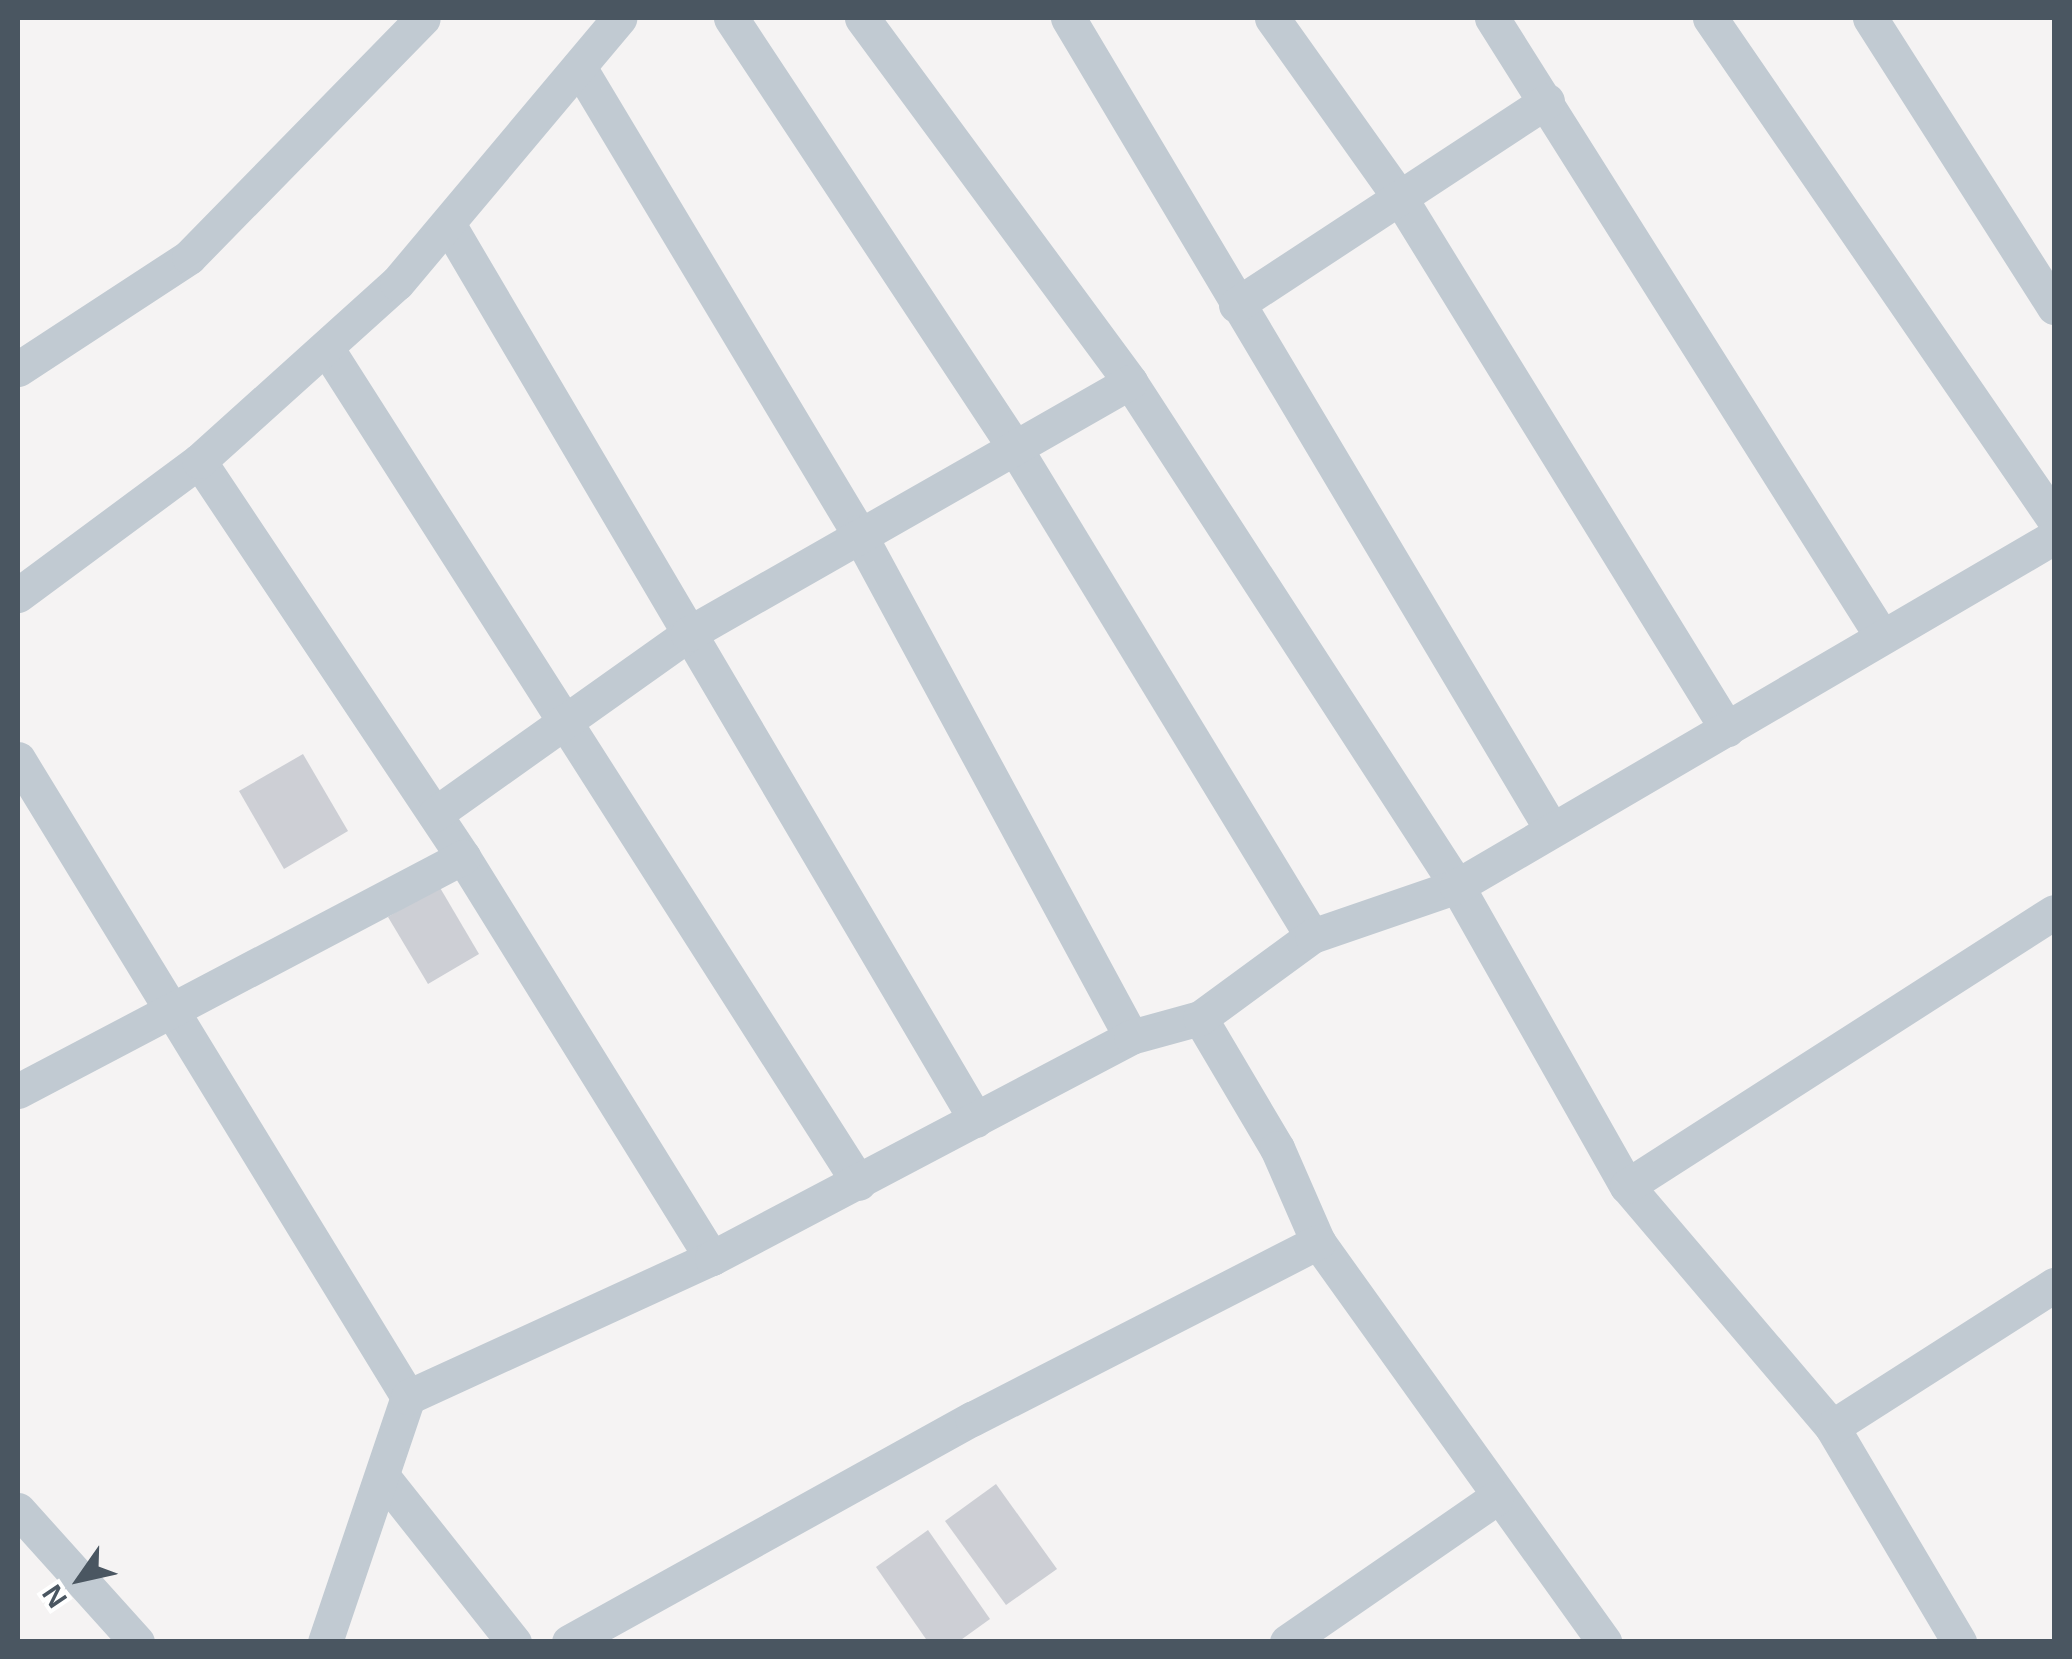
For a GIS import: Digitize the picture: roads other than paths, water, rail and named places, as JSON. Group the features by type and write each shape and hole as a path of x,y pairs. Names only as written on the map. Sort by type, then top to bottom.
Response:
{"street":[{"path":"18,369 190,256 423,18"},
{"path":"18,595 199,461 327,349 451,229 618,18"},
{"path":"731,18 1015,448 1312,936"},
{"path":"862,18 1130,382 1457,886 1627,1186 1832,1428 1959,1642"},
{"path":"1068,18 1550,827"},
{"path":"1272,18 1400,198 1727,729"},
{"path":"1492,18 1878,632"},
{"path":"1710,18 2054,519"},
{"path":"1870,18 2054,307"},
{"path":"579,68 858,532 1131,1037"},
{"path":"1236,305 1547,101"},
{"path":"451,229 976,1120"},
{"path":"327,349 859,1183"},
{"path":"435,814 688,634 858,532 1130,382"},
{"path":"199,461 463,857 712,1258"},
{"path":"324,1642 408,1397 712,1258 1131,1037 1200,1018 1312,936 1457,886 1550,827 1727,729 1878,632 2054,537"},
{"path":"18,759 408,1397"},
{"path":"18,1091 169,1005 463,857"},
{"path":"1627,1186 2054,912"},
{"path":"1200,1018 1277,1148 1318,1242 1415,1368 1496,1498 1604,1642"},
{"path":"570,1642 972,1419 1318,1242"},
{"path":"1832,1428 2054,1286"},
{"path":"382,1477 514,1642"},
{"path":"1286,1642 1496,1498"},
{"path":"18,1510 138,1642"}]}
